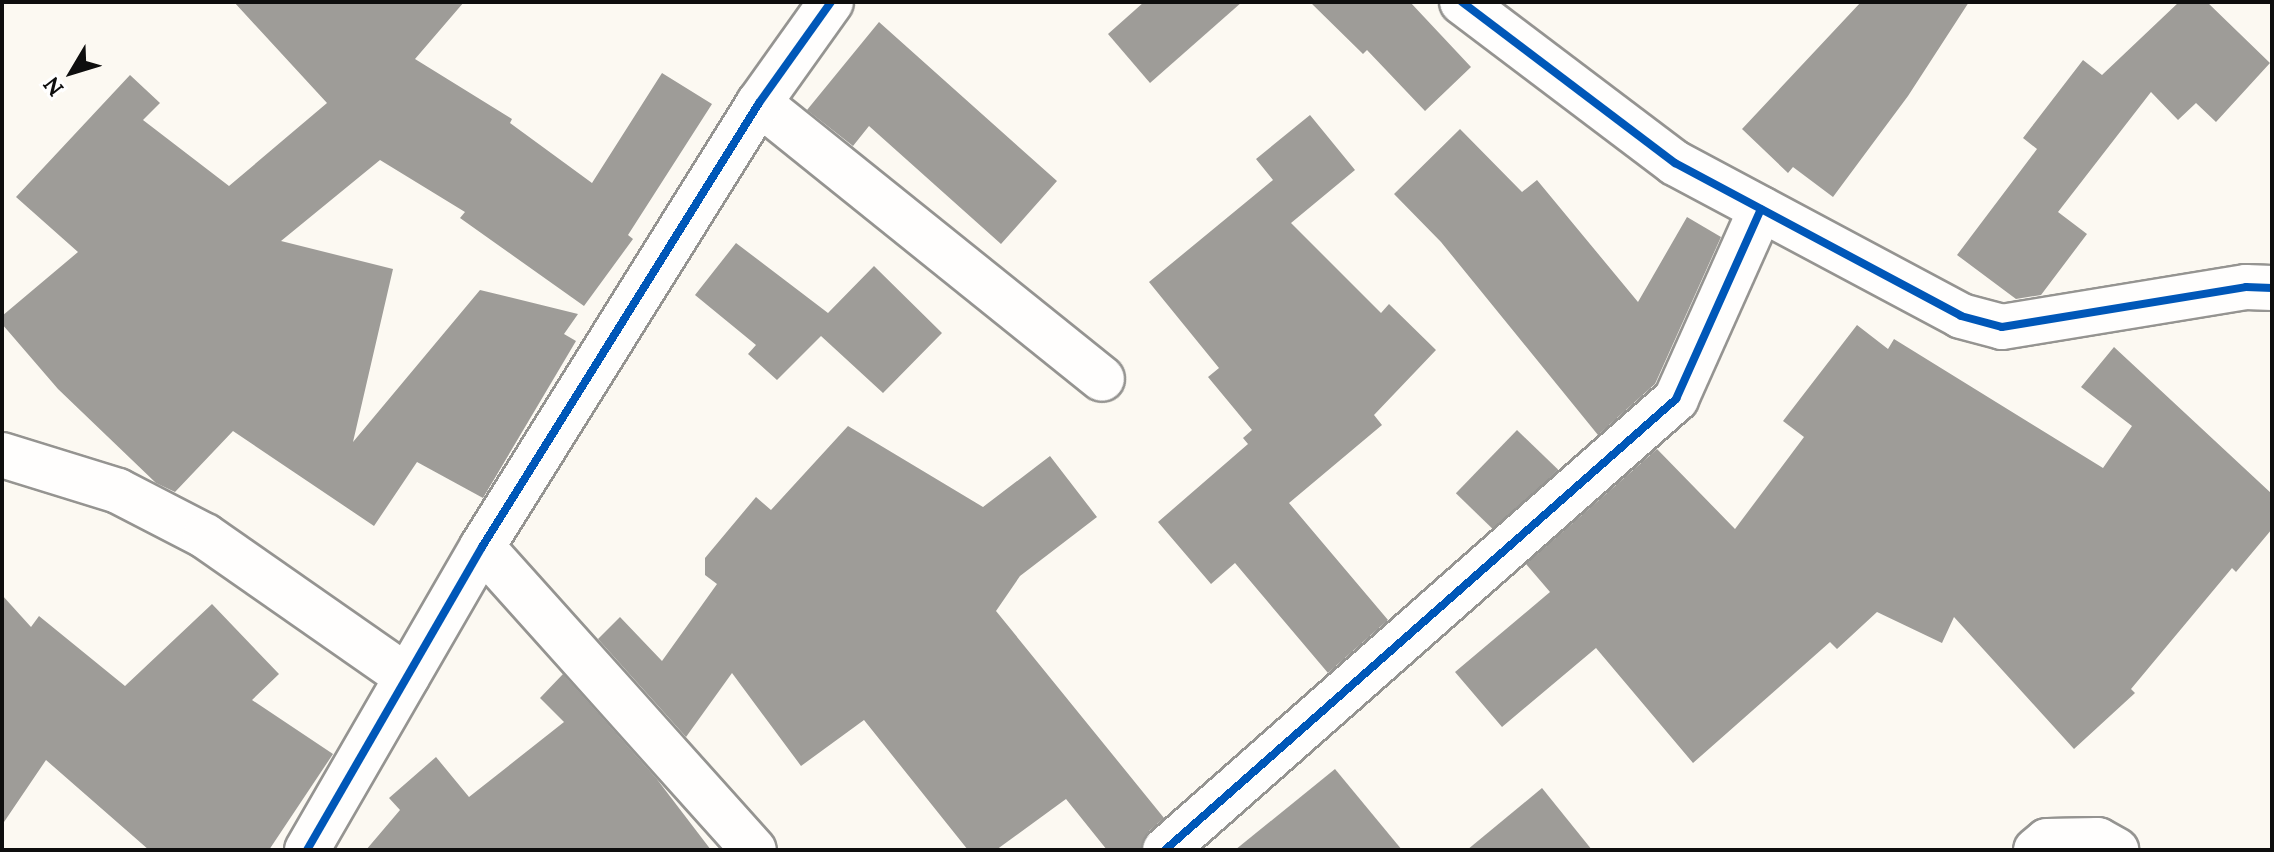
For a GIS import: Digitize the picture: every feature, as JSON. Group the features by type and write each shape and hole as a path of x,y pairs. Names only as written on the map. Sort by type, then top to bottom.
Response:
{"street":[{"path":"307,850 482,547 759,103 831,2"},
{"path":"1462,2 1675,163 1961,316 2002,327 2246,287 2272,288"},
{"path":"759,103 1102,379"},
{"path":"1165,850 1676,399 1761,209"},
{"path":"2,455 118,491 205,536 407,677"},
{"path":"482,547 754,850"},
{"path":"2036,850 2047,841 2073,840 2098,840 2116,850"}],"building":[{"path":"234,2 464,2 415,59 512,119 510,123 592,183 662,73 712,104 628,235 633,239 584,306 460,218 465,212 380,160 281,241 393,269 353,442 480,290 578,314 564,334 576,341 483,498 417,462 374,526 233,431 175,492 156,483 58,389 2,324 2,316 78,252 16,197 130,75 160,103 143,120 229,186 327,103"},
{"path":"1144,2 1242,2 1150,83 1108,34"},
{"path":"1310,2 1410,2 1471,67 1425,111 1367,50 1363,54"},
{"path":"1861,2 1969,2 1908,96 1833,197 1793,167 1788,173 1742,129"},
{"path":"2179,2 2207,2 2270,63 2216,122 2196,103 2178,120 2151,92 2058,212 2087,234 2041,295 2016,299 1957,255 2037,149 2023,138 2083,60 2102,75"},
{"path":"879,22 1057,181 1001,244 869,126 853,146 807,110"},
{"path":"1310,115 1355,170 1291,223 1381,313 1389,304 1436,350 1374,415 1382,425 1289,503 1388,620 1328,673 1235,563 1211,584 1158,522 1248,444 1243,438 1252,430 1208,377 1219,368 1149,282 1273,180 1256,159"},
{"path":"1460,129 1522,192 1537,180 1638,302 1687,217 1721,237 1655,384 1598,435 1441,242 1394,194"},
{"path":"736,243 828,313 874,266 942,333 883,393 821,336 777,380 748,354 756,345 695,295"},
{"path":"1857,325 1888,349 1894,339 2103,468 2132,426 2081,387 2114,347 2272,494 2272,529 2236,572 2232,568 2131,689 2135,693 2074,749 1954,617 1942,643 1877,612 1837,649 1830,642 1693,763 1596,648 1502,727 1455,672 1550,592 1526,564 1657,449 1735,529 1804,437 1783,421"},
{"path":"848,426 983,507 1050,456 1097,517 1020,576 996,611 1164,818 1148,832 1141,850 1107,850 1066,799 996,850 968,850 864,720 801,766 732,673 686,737 598,639 620,617 662,661 717,584 705,575 705,558 756,497 771,510"},
{"path":"1517,430 1558,470 1497,533 1456,493"},
{"path":"2,595 31,627 39,616 125,686 212,604 279,674 252,700 333,754 269,850 149,850 46,760 2,825"},
{"path":"563,674 656,778 711,850 366,850 400,810 389,798 436,757 469,797 564,722 540,698"},
{"path":"1335,769 1402,850 1235,850"},
{"path":"1542,788 1592,850 1467,850"}],"cycle path":[{"path":"307,850 482,547 759,103 831,2"},
{"path":"1462,2 1675,163 1961,316 2002,327 2246,287 2272,288"},
{"path":"1165,850 1676,399 1761,209"}]}
